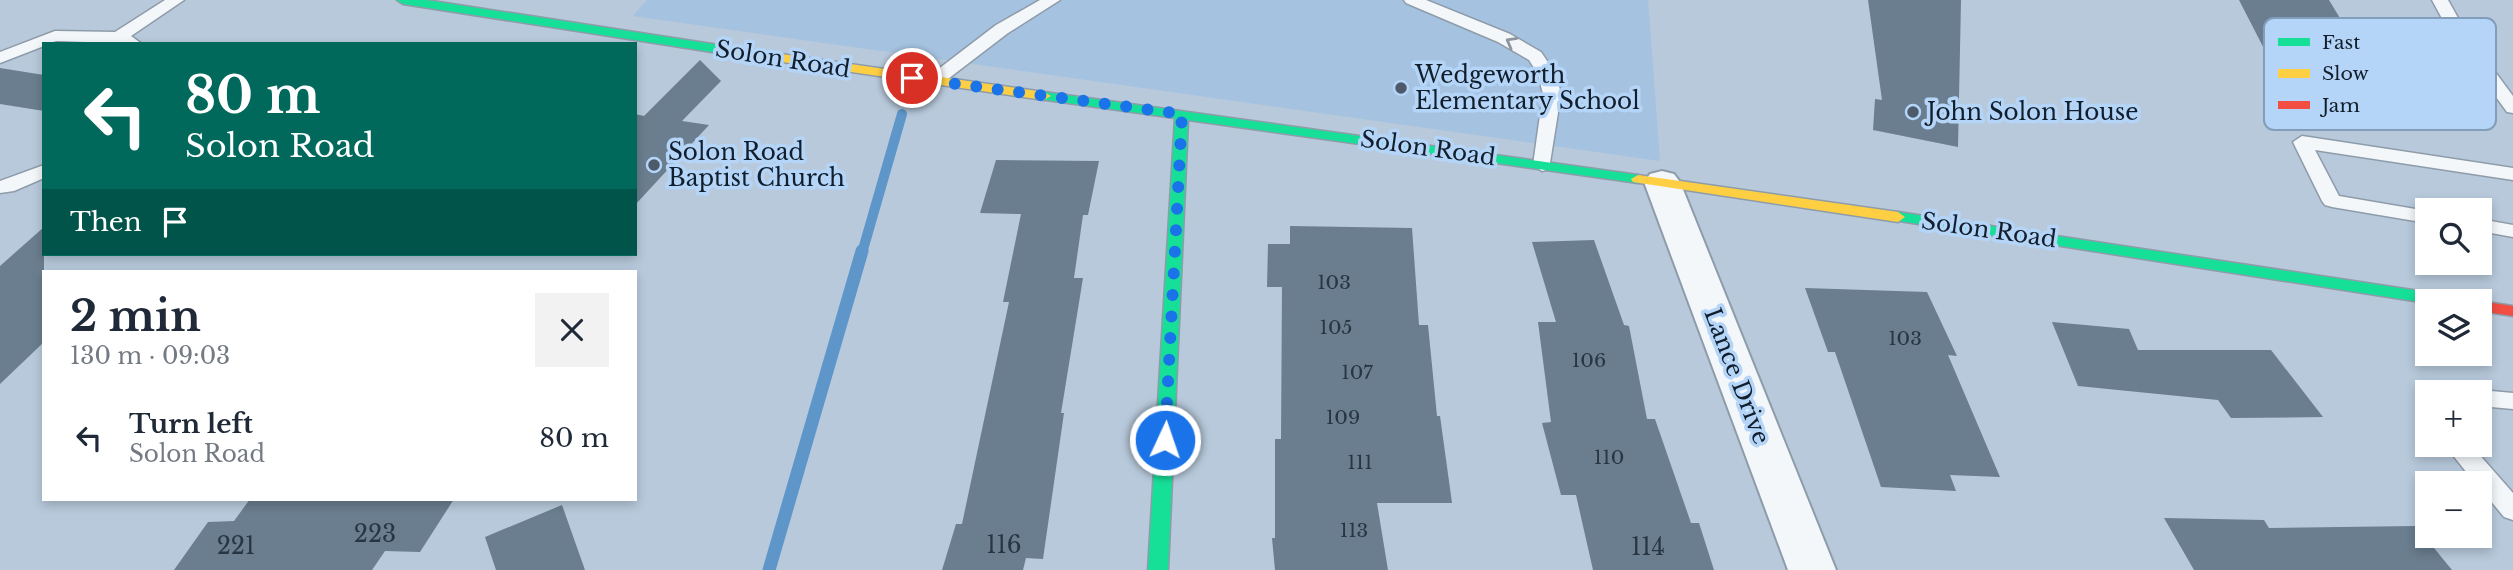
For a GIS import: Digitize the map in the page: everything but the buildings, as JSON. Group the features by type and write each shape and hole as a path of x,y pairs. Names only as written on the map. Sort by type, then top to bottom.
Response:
{"main road":[{"name":"Solon Road","path":"403,0 934,81 1542,165 2415,295"},
{"path":"1158,570 1182,114"},
{"path":"2492,308 2513,311"}],"street":[{"name":"Lance Drive","path":"1662,183 1812,570"}],"lane":[{"path":"0,58 55,36 127,40 176,0"},
{"path":"934,81 1002,29 1052,0"},
{"path":"1412,0 1474,25 1535,56 1547,75 1552,94 1542,165"},
{"path":"2440,0 2450,18"},
{"path":"2496,83 2512,104"},
{"path":"2415,215 2332,201 2302,142 2513,174"},
{"path":"0,187 42,172"},
{"path":"0,204 24,180"},
{"path":"2492,227 2513,231"},
{"path":"2492,399 2513,401"},
{"path":"2467,457 2513,510"}],"shaded area":[{"name":"Wedgeworth Elementary School","path":"647,0 1648,0 1660,161 633,16"}],"waterway":[{"path":"862,253 902,114"},
{"path":"769,570 862,251"}],"traffic: fast":[{"path":"403,0 725,50"},
{"path":"1044,96 1638,179"},
{"path":"1158,570 1182,114"},
{"path":"1898,217 2415,295"}],"traffic: slow":[{"path":"725,50 1044,96"},
{"path":"1638,179 1898,217"}],"traffic: jam":[{"path":"2492,308 2513,311"}],"place":[{"name":"Wedgeworth Elementary School","path":"1401,88"},
{"name":"John Solon House","path":"1913,112"},
{"name":"Solon Road Baptist Church","path":"654,165"}],"route":[{"path":"912,78 1182,114 1165,440"}]}
